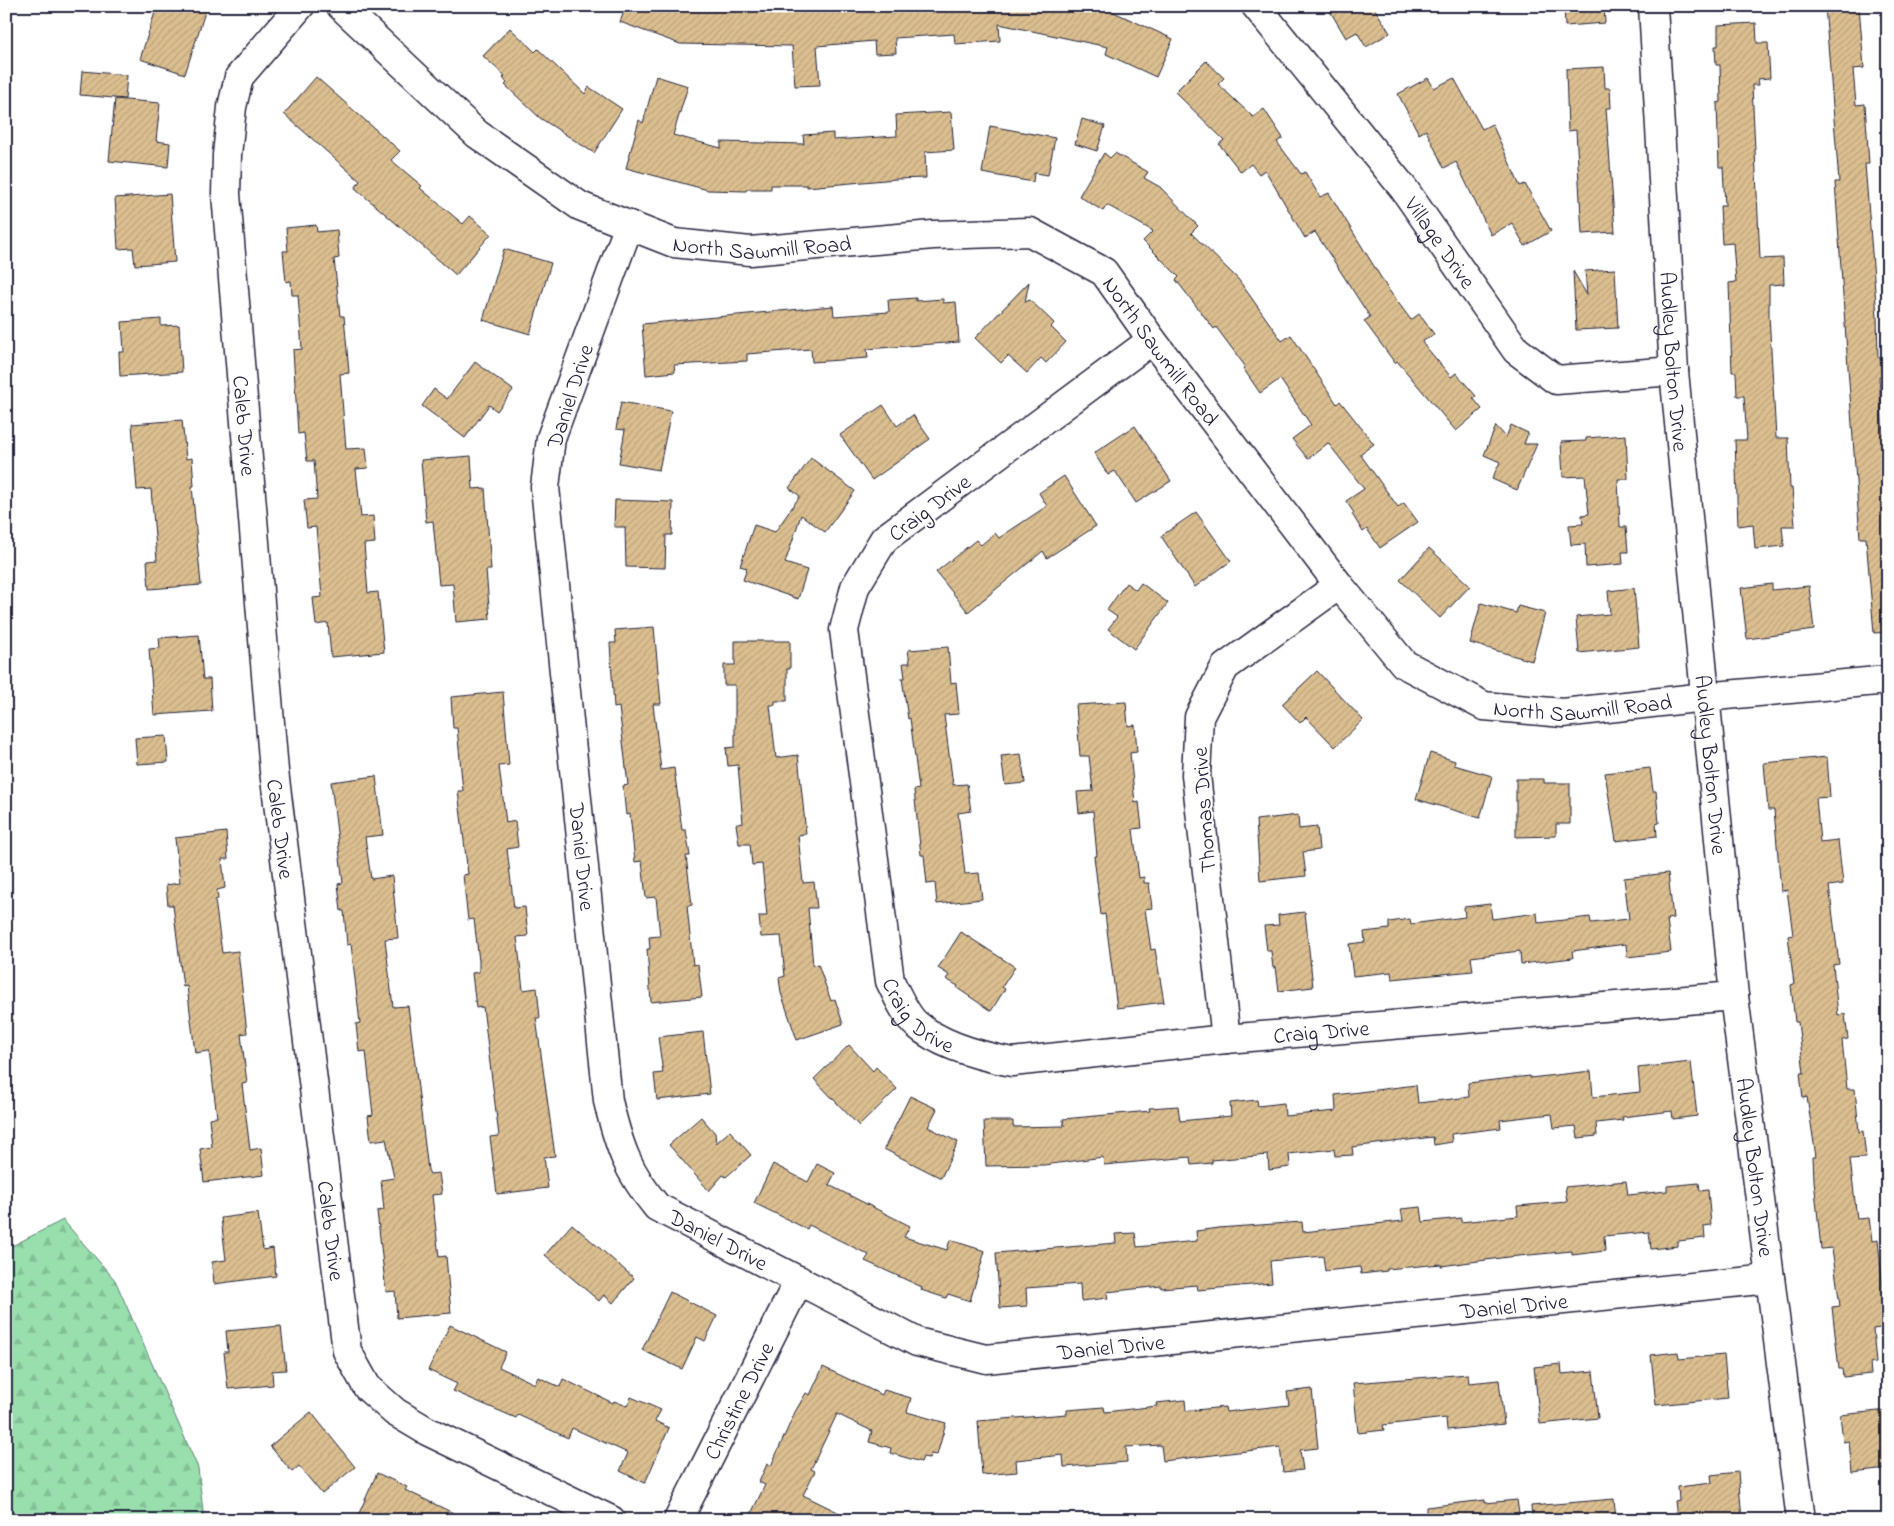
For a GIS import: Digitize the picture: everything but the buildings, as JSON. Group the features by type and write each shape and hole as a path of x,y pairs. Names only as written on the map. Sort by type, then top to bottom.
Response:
{"street":[{"name":"Caleb Drive","path":"300,6 239,77 231,117 226,194 274,772 347,1351 367,1387 396,1412 427,1431 612,1520"},
{"name":"North Sawmill Road","path":"341,6 477,134 580,206 674,243 750,251 934,235 1030,232 1104,272 1152,340 1339,586 1404,664 1484,706 1563,713 1705,697 1888,680"},
{"name":"Audley Bolton Drive","path":"1653,6 1674,372 1734,996 1800,1520"},
{"name":"Village Drive","path":"1258,7 1404,189 1516,350 1556,380 1674,372"},
{"name":"Daniel Drive","path":"629,225 550,438 545,488 608,1101 618,1142 638,1183 657,1207 917,1342 986,1359 1770,1279"},
{"name":"Craig Drive","path":"1152,340 884,539 855,587 844,630 890,982 915,1024 950,1044 977,1056 1012,1062 1226,1039 1734,996"},
{"name":"Thomas Drive","path":"1226,1039 1196,775 1198,717 1224,667 1339,586"},
{"name":"Christine Drive","path":"678,1520 798,1280"}],"green space":[{"path":"63,1220 115,1280 198,1468 204,1520 6,1520 6,1249"}]}
